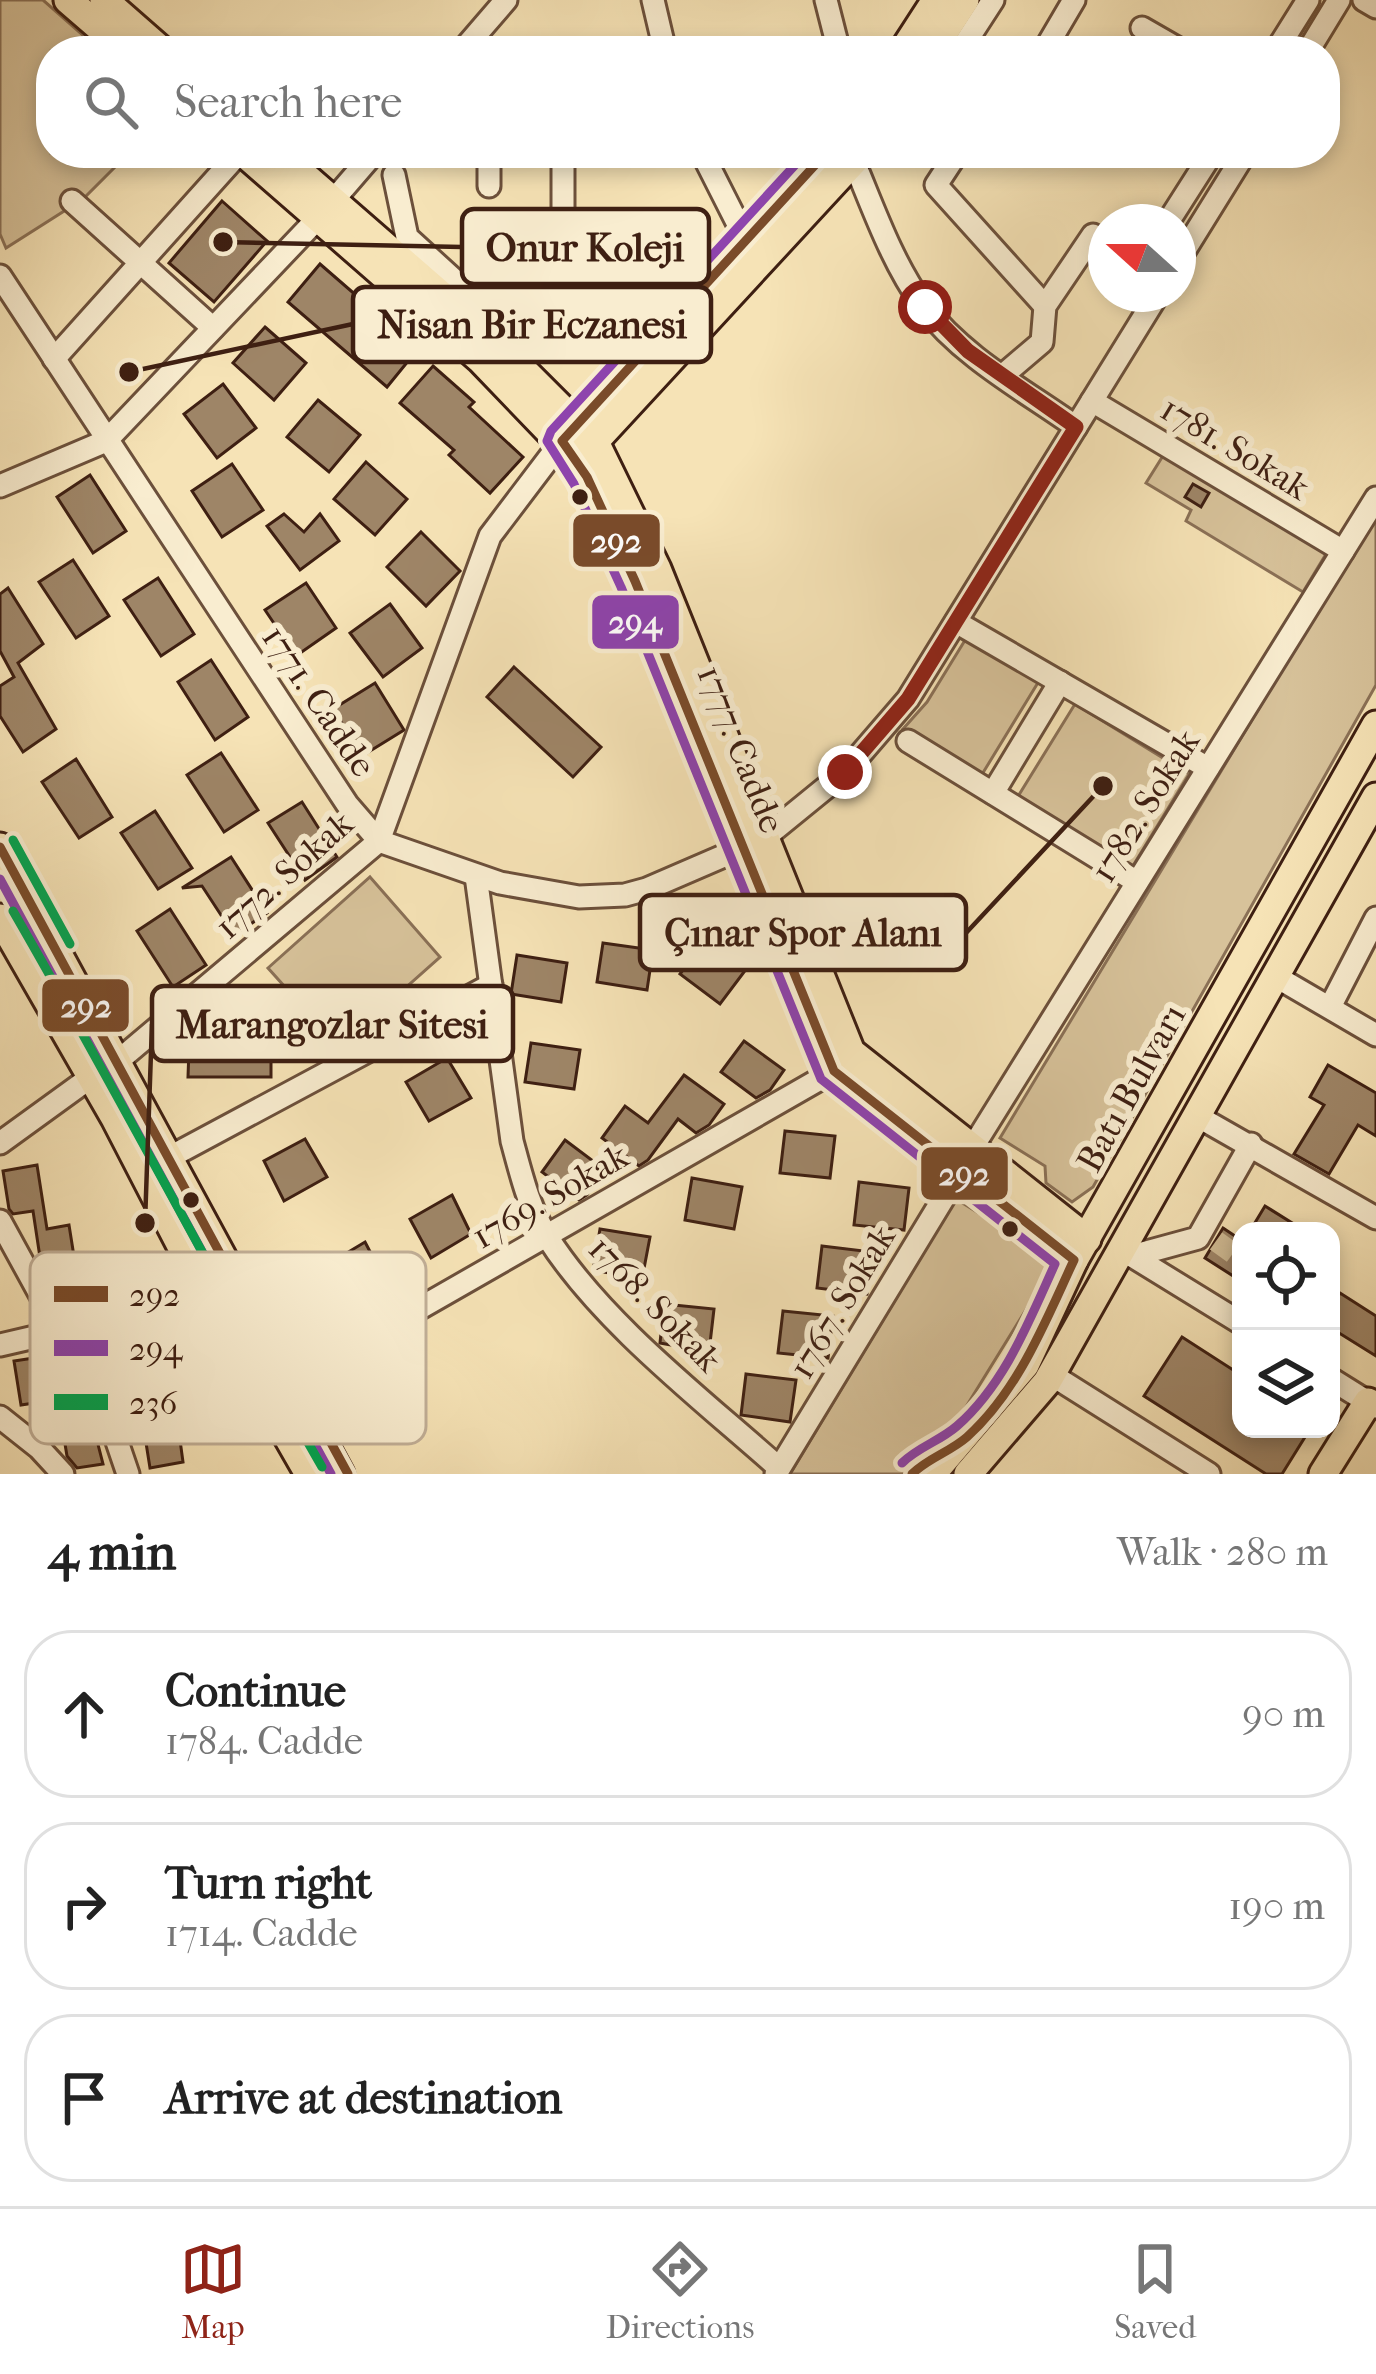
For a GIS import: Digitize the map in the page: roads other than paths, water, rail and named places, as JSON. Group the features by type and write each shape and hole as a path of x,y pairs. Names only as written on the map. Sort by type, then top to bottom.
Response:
{"main road":[{"path":"68,0 110,36"},
{"path":"104,0 145,36"},
{"path":"913,36 936,0"},
{"path":"942,36 965,0"},
{"name":"1777. Cadde","path":"264,168 472,309 578,441 635,580 851,1052 966,1160"},
{"name":"1777. Cadde","path":"291,168 325,209 480,359 578,441"},
{"path":"756,249 815,168"},
{"path":"578,441 756,249 846,168"},
{"name":"Batı Bulvarı","path":"932,1474 1025,1365 1081,1250 1376,725"},
{"name":"Batı Bulvarı","path":"968,1474 1052,1375 1127,1253 1197,1116 1376,797"},
{"name":"1777. Cadde","path":"753,843 834,1071 966,1160 1081,1250"},
{"path":"0,847 220,1252"},
{"path":"0,918 184,1252"},
{"path":"1324,1474 1372,1404"},
{"path":"912,1474 929,1456 964,1440"},
{"path":"274,1444 291,1474"},
{"path":"292,1444 309,1474"},
{"path":"327,1444 344,1474"},
{"path":"330,1444 344,1474"}],"street":[{"path":"475,36 506,0"},
{"path":"653,0 661,36"},
{"path":"826,0 835,36"},
{"path":"970,36 993,0"},
{"path":"1054,36 1074,0"},
{"path":"1285,36 1308,0"},
{"path":"1317,36 1339,0"},
{"path":"1364,0 1376,7"},
{"path":"1142,28 1156,36"},
{"path":"54,359 228,168"},
{"path":"0,486 106,441 361,168"},
{"path":"489,168 489,186"},
{"path":"472,309 538,232 563,232 563,168"},
{"path":"710,168 756,249"},
{"path":"862,168 893,251 925,307 968,351 1076,427"},
{"path":"947,168 936,185 1046,306"},
{"path":"1179,204 1202,168"},
{"path":"1196,232 1236,168"},
{"path":"394,175 407,237 472,309 531,350 611,348"},
{"path":"72,200 213,328"},
{"path":"1002,376 1042,342 1046,306 1088,243"},
{"name":"1771. Cadde","path":"0,276 346,804 380,841 476,876 579,897 626,895 753,843 845,772 908,699 1147,312"},
{"name":"1781. Sokak","path":"1092,401 1343,551"},
{"name":"1772. Sokak","path":"118,1061 380,841 490,536 578,441"},
{"name":"1782. Sokak","path":"966,1160 1376,498"},
{"path":"956,622 1208,768"},
{"path":"993,793 1060,682"},
{"path":"908,741 1137,882"},
{"name":"1768. Sokak","path":"476,876 512,1141 547,1236 585,1286 778,1471"},
{"path":"1330,1007 1376,918"},
{"path":"1275,976 1376,1034"},
{"path":"170,1157 491,985"},
{"name":"1769. Sokak","path":"426,1305 834,1071"},
{"path":"0,1143 91,1078"},
{"path":"1197,1116 1376,1218"},
{"path":"1127,1253 1209,1237 1251,1144"},
{"name":"1767. Sokak","path":"778,1471 966,1160"},
{"path":"0,1221 30,1281"},
{"path":"1127,1253 1232,1317"},
{"path":"0,1345 30,1338"},
{"path":"1052,1375 1209,1474"},
{"path":"1340,1384 1372,1404"},
{"path":"0,1418 30,1441"},
{"path":"34,1444 63,1474"},
{"path":"118,1444 128,1474"}],"tunnel":[{"path":"1216,1241 1232,1253"}],"place":[{"name":"Onur Koleji","path":"223,242"},
{"name":"Nisan Bir Eczanesi","path":"129,372"},
{"name":"Çınar Spor Alanı","path":"1103,786"},
{"name":"Marangozlar Sitesi","path":"145,1223"}]}
